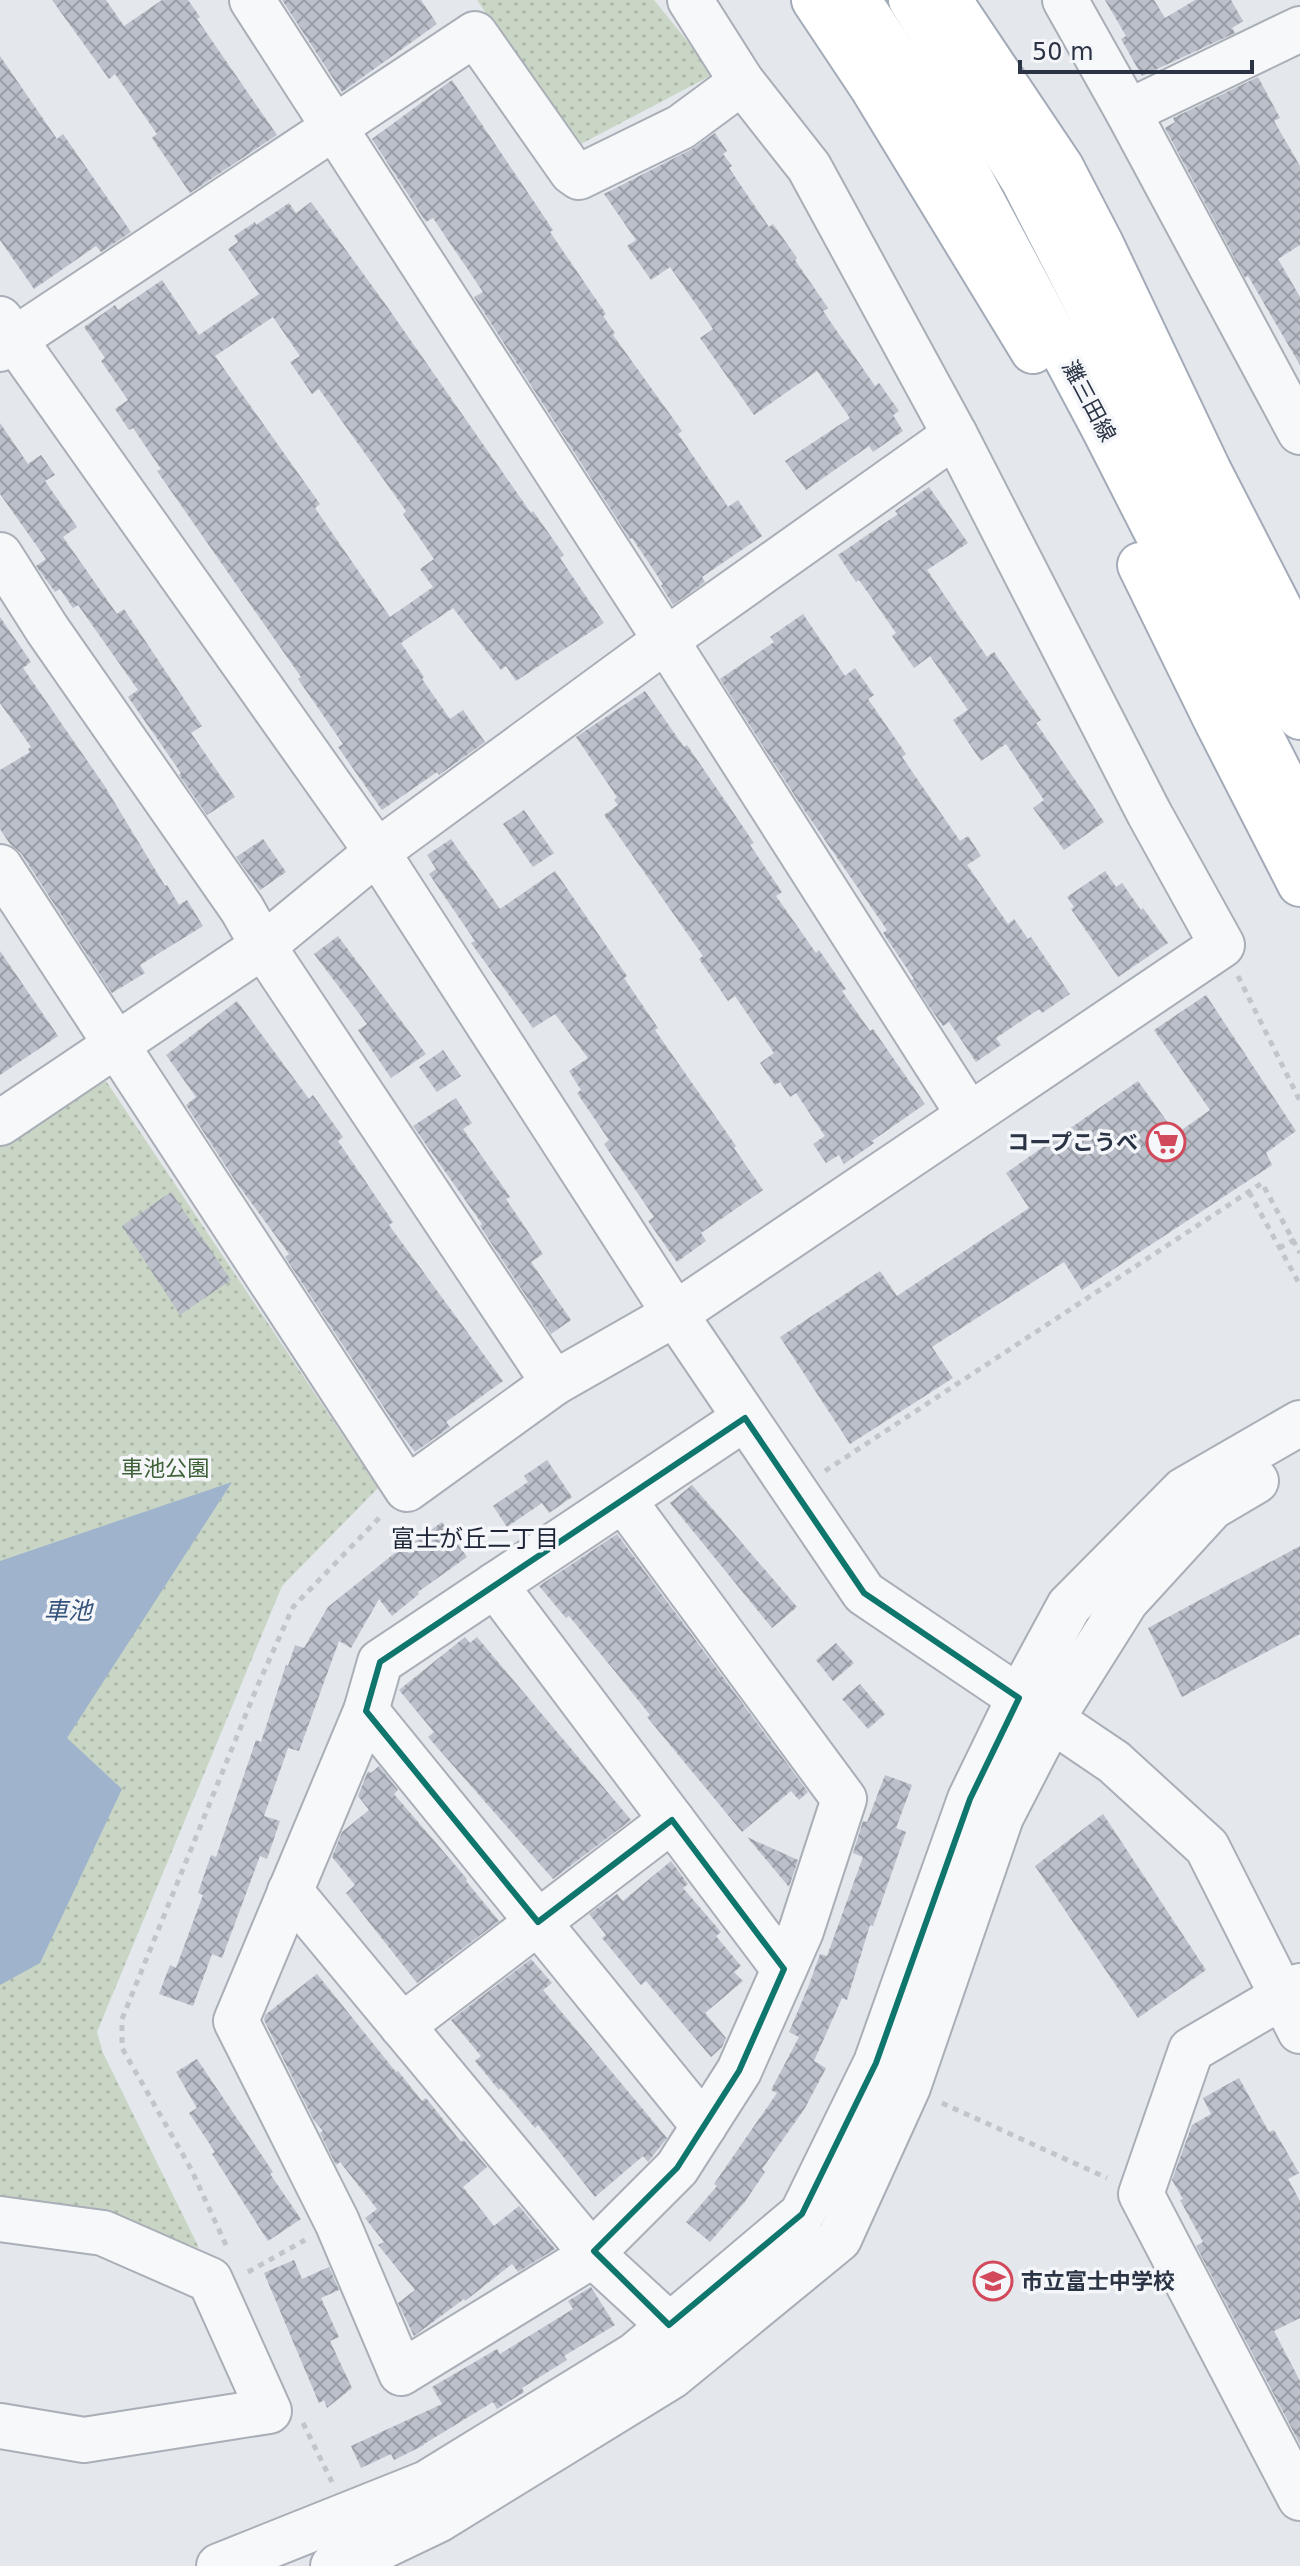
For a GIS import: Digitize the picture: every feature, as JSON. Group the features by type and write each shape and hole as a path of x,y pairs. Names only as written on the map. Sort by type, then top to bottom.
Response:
{"main road":[{"path":"814,0 887,111 1047,374"},
{"name":"灘三田線","path":"856,0 952,144 1110,441 1300,813"},
{"name":"灘三田線","path":"911,0 1023,180 1300,717"},
{"path":"949,0 1061,167 1209,471 1300,648"},
{"path":"952,144 1047,374 1300,884"},
{"path":"1023,180 1111,307 1209,471"}],"street":[{"path":"252,0 969,1115"},
{"path":"0,867 407,1489 554,1383 675,1314 1222,945 1149,813 955,435 809,167 742,82 690,0"},
{"path":"1065,0 1300,432"},
{"path":"1128,112 1291,29"},
{"path":"742,82 681,127 579,177 572,172 475,34 335,128 4,336 377,852 675,1314 864,1593 1114,1762 1207,1847 1294,2004 1191,2050 1141,2194 1300,2498"},
{"path":"0,1123 263,946 377,852 666,640 955,435"},
{"path":"0,555 47,629 242,909 263,946 554,1383"},
{"path":"624,1501 844,1799 801,1931 739,2071 677,2168 593,2255 401,2373 337,2222 236,2021 366,1711 380,1662 745,1418"},
{"path":"333,2566 369,2553 438,2520 672,2376 839,2239 908,2087 1001,1817 1069,1606 1184,1490 1300,1423"},
{"path":"219,2566 427,2483 635,2355 802,2214 876,2063 970,1799 1035,1709 1126,1601 1212,1507 1300,1456"},
{"path":"495,1585 784,1969"},
{"path":"366,1711 704,2126"},
{"path":"402,2026 672,1820"},
{"path":"290,1891 593,2255 669,2325"},
{"path":"0,2219 103,2233 210,2280 269,2411 84,2440 0,2426"}],"path":[{"path":"1222,945 1300,1101"},
{"path":"795,1491 1262,1183 1300,1253"},
{"path":"1249,1192 1300,1285"},
{"path":"1279,1248 1300,1237"},
{"path":"908,2087 1141,2194"},
{"path":"239,2277 337,2222"}],"highlighted area":[{"path":"745,1418 864,1593 1019,1698 970,1799 876,2063 802,2214 669,2325 594,2251 677,2168 739,2071 784,1969 672,1820 538,1922 366,1711 380,1662"}],"green space":[{"path":"477,0 654,0 714,74 577,146"},
{"name":"車池公園","path":"106,1081 378,1488 282,1586 97,2032 103,2053 199,2248 93,2213 0,2195 0,1143"}],"water":[{"name":"車池","path":"232,1482 67,1738 122,1789 40,1963 0,1985 0,1561"}],"building":[{"path":"52,0 106,0 124,26 162,0 188,0 200,17 197,19 277,135 190,193 152,138 157,134 115,74 109,79"},
{"path":"282,0 421,0 437,24 342,92"},
{"path":"1105,0 1154,0 1165,18 1195,0 1231,0 1243,21 1232,28 1235,33 1142,76 1121,39 1126,36"},
{"path":"0,56 57,139 63,134 131,232 101,252 96,246 34,289 0,240"},
{"path":"1258,77 1280,118 1274,121 1300,166 1300,245 1278,259 1300,297 1300,365 1248,276 1245,278 1165,128 1175,122 1173,118"},
{"path":"452,80 553,230 550,232 606,314 603,316 615,333 613,335 682,431 678,434 728,507 738,500 762,536 702,577 705,582 673,605 661,586 663,584 630,539 474,297 483,292 433,218 426,222 372,139"},
{"path":"715,133 727,151 723,154 732,166 729,168 769,227 773,224 797,258 795,260 828,308 823,311 875,386 879,383 899,411 893,415 903,431 873,452 869,446 806,490 785,461 850,418 817,371 754,415 700,338 713,329 670,267 651,280 627,246 636,240 604,194 692,149"},
{"path":"311,202 564,555 560,558 604,623 516,681 506,666 501,670 453,608 401,643 450,719 463,710 485,742 382,810 338,747 343,744 298,679 301,677 157,471 161,469 133,428 129,430 115,409 128,400 101,361 105,358 84,327 115,305 118,310 162,280 199,335 259,294 228,249 238,242 234,236 289,203 296,213","holes":["273,317 300,356 290,362 312,394 319,389 406,511 403,514 434,559 420,569 433,587 390,617 315,508 320,504 215,356"]},
{"path":"0,423 28,464 41,455 55,475 45,481 77,527 63,537 117,614 124,609 202,726 191,733 235,797 207,815 128,697 138,690 78,605 73,608 60,589 55,592 36,566 46,559 0,494"},
{"path":"929,487 968,543 927,570 987,657 994,652 1041,720 1036,723 1104,822 1064,850 1033,808 1044,800 1006,744 981,761 953,720 968,710 930,656 914,668 892,636 896,633 838,555 898,514 895,511"},
{"path":"803,614 845,676 855,668 874,695 868,699 906,754 902,757 960,841 968,836 981,856 967,865 1008,924 1014,919 1028,939 1031,937 1070,994 1042,1013 1039,1009 996,1038 1001,1045 976,1062 949,1022 943,1026 928,1005 883,933 887,930 804,810 720,679 774,642 770,637"},
{"path":"0,617 31,662 23,668 104,785 165,886 179,905 187,900 203,926 140,965 145,973 112,993 21,853 0,829 0,770 30,752 28,749 31,747 0,703"},
{"path":"645,691 684,747 687,745 754,843 750,845 782,892 776,896 816,953 819,950 846,989 842,991 870,1031 873,1029 925,1104 844,1164 839,1155 826,1163 813,1144 825,1136 796,1093 790,1097 780,1082 775,1085 760,1063 774,1053 735,996 728,1001 699,959 703,956 604,815 618,805 614,800 617,797 576,737"},
{"path":"524,810 554,853 533,867 503,824"},
{"path":"263,839 286,872 260,890 236,857"},
{"path":"451,839 500,909 555,871 627,976 624,978 658,1028 655,1030 763,1190 701,1233 706,1241 677,1262 648,1221 654,1217 604,1144 609,1140 577,1093 581,1090 569,1071 588,1058 555,1014 533,1028 471,943 475,941 429,874 436,869 427,855"},
{"path":"1105,871 1116,887 1122,883 1168,943 1118,977 1071,909 1074,907 1067,897"},
{"path":"338,936 426,1054 391,1078 358,1030 367,1024 314,954"},
{"path":"0,951 58,1036 0,1075"},
{"path":"1206,995 1296,1131 1266,1153 1272,1165 1082,1290 1064,1262 932,1347 953,1378 850,1444 780,1337 880,1271 897,1296 1029,1208 1006,1173 1138,1081 1176,1134 1210,1110 1154,1030"},
{"path":"237,1001 309,1099 313,1095 343,1137 338,1141 393,1222 389,1225 503,1381 446,1422 450,1427 415,1452 285,1257 289,1254 236,1182 186,1105 196,1097 166,1055"},
{"path":"443,1050 461,1076 437,1092 419,1067"},
{"path":"456,1098 472,1123 463,1129 510,1197 506,1199 543,1254 531,1262 571,1320 551,1334 480,1226 482,1224 413,1126"},
{"path":"171,1192 231,1280 180,1315 122,1226"},
{"path":"547,1460 572,1497 549,1513 542,1503 507,1527 493,1506 528,1482 524,1476"},
{"path":"692,1485 797,1607 772,1628 670,1503"},
{"path":"442,1522 467,1557 418,1592 392,1616 379,1599 351,1648 339,1641 299,1751 288,1748 264,1816 280,1821 267,1859 260,1856 222,1958 212,1954 193,2006 159,1994 170,1965 176,1968 203,1895 198,1893 211,1855 216,1857 256,1740 261,1742 295,1645 304,1648 328,1607 411,1540 409,1546"},
{"path":"617,1534 808,1792 799,1800 791,1791 742,1832 647,1717 650,1715 618,1675 569,1616 566,1618 539,1586"},
{"path":"1300,1546 1300,1634 1182,1697 1148,1628"},
{"path":"465,1637 470,1643 477,1637 631,1820 553,1879 428,1737 434,1732 399,1690"},
{"path":"836,1643 854,1663 833,1681 816,1660"},
{"path":"860,1684 885,1714 868,1729 842,1699"},
{"path":"379,1766 398,1790 394,1794 499,1921 417,1983 346,1893 355,1885 332,1857 342,1832 369,1810 358,1796 368,1771 371,1773"},
{"path":"885,1775 912,1785 896,1828 906,1832 873,1926 870,1925 847,2000 842,1998 814,2061 826,2068 805,2108 762,2169 765,2172 744,2203 710,2242 686,2222 717,2186 714,2184 777,2093 771,2090 799,2037 789,2032 820,1954 827,1956 863,1857 853,1853 863,1821 867,1822"},
{"path":"1103,1814 1206,1970 1138,2018 1035,1866"},
{"path":"747,1837 798,1860 789,1887"},
{"path":"671,1861 688,1884 683,1888 721,1932 716,1936 741,1966 734,1972 743,1981 705,2013 726,2038 722,2047 711,2057 646,1981 641,1985 602,1938 606,1935 589,1914 617,1894 623,1901"},
{"path":"531,1959 552,1983 543,1990 667,2138 648,2162 643,2156 595,2197 538,2125 535,2128 475,2061 481,2056 451,2020"},
{"path":"317,1974 396,2072 422,2101 426,2098 461,2142 464,2140 487,2167 463,2187 494,2226 519,2206 555,2249 518,2272 512,2264 414,2336 398,2303 415,2290 378,2245 384,2242 365,2218 377,2209 340,2162 336,2165 320,2133 323,2131 313,2119 264,2020 265,2015"},
{"path":"197,2059 301,2219 268,2241 189,2113 197,2108 176,2072"},
{"path":"1239,2078 1269,2132 1274,2130 1299,2173 1288,2179 1300,2201 1300,2318 1274,2331 1300,2381 1300,2444 1196,2246 1203,2242 1172,2180 1192,2125 1211,2114 1203,2098"},
{"path":"294,2260 302,2279 329,2267 339,2290 321,2298 339,2337 330,2341 352,2388 327,2408 324,2400 319,2403 264,2273"},
{"path":"591,2287 615,2325 564,2356 567,2360 522,2388 524,2392 497,2409 493,2402 394,2460 391,2454 361,2468 351,2446 442,2404 432,2387 497,2349 500,2354 573,2309 568,2301"}],"place":[{"name":"コープこうべ","path":"1166,1142"},
{"name":"市立富士中学校","path":"993,2281"}],"district":[{"name":"富士が丘二丁目","path":"475,1539"}]}
